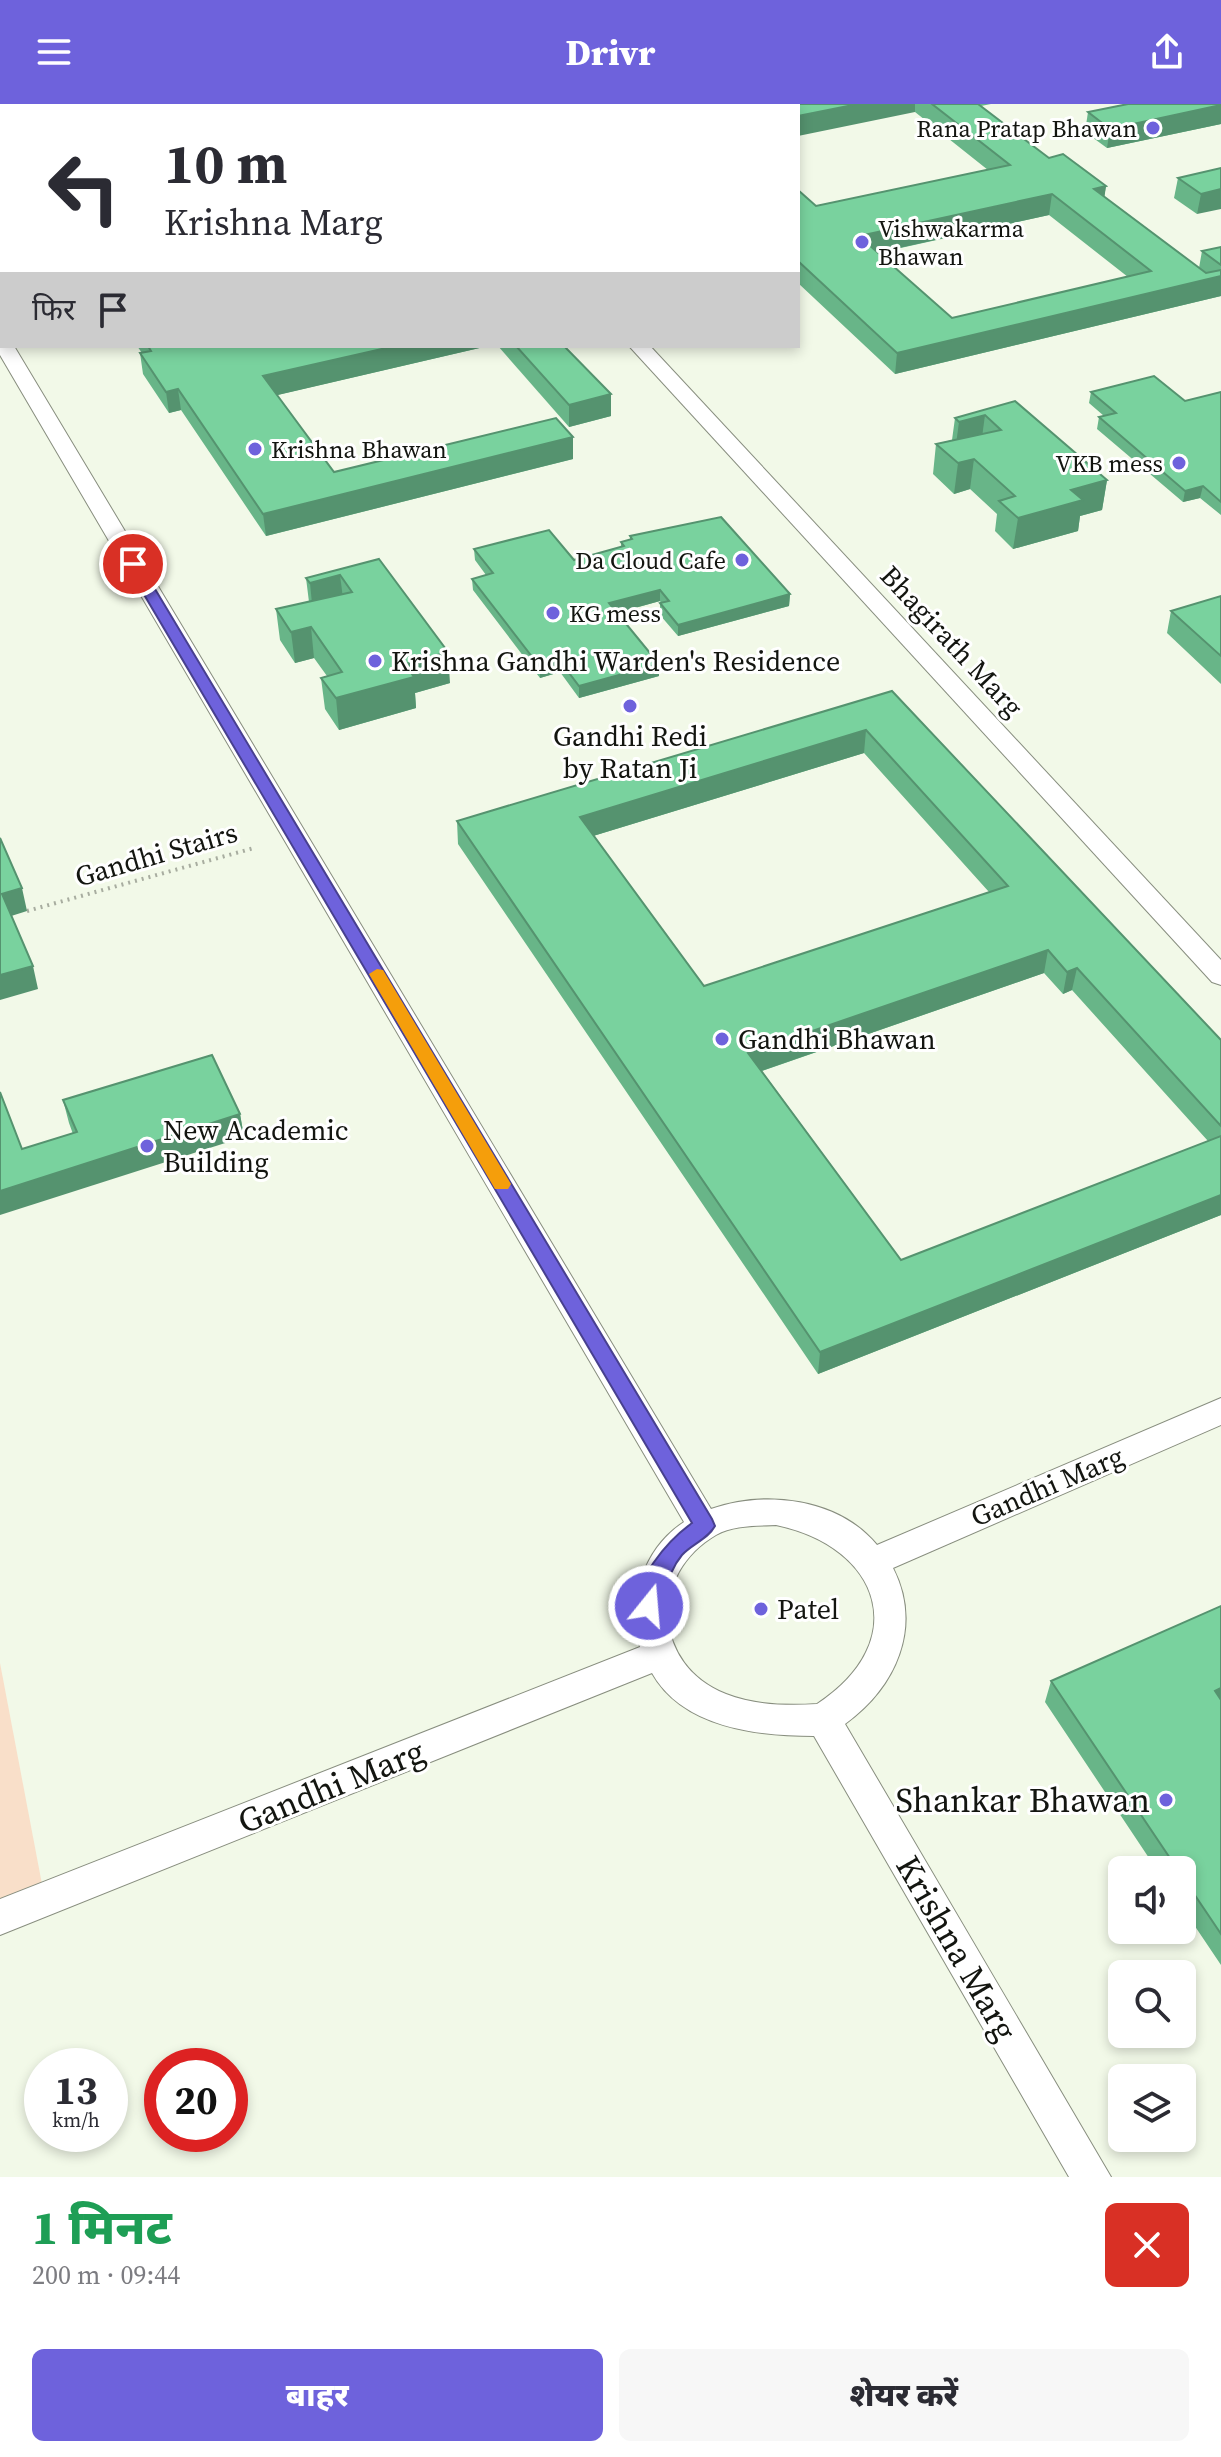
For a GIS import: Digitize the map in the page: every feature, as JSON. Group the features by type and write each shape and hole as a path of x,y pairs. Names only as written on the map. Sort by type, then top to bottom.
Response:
{"lane":[{"path":"5,348 704,1526"},
{"name":"Bhagirath Marg","path":"641,348 1221,976"},
{"name":"Gandhi Marg","path":"873,1562 1221,1411"},
{"path":"776,1511 812,1518 845,1536 873,1562 889,1596 892,1632 880,1666 855,1695 823,1719 778,1721 736,1715 697,1696 670,1671 653,1639 649,1606 657,1574 676,1547 704,1526 738,1513 776,1511"},
{"name":"Gandhi Marg","path":"0,1917 662,1654"},
{"name":"Krishna Marg","path":"823,1719 1091,2177"}],"path":[{"name":"Gandhi Stairs","path":"27,911 295,836"}],"shaded area":[{"path":"0,1663 45,1900 0,1917"}],"building":[{"path":"800,104 858,104 800,116"},
{"path":"932,104 978,104 1049,158 1063,154 1106,186 1094,189 1206,273 1221,270 1221,276 897,353 800,263 800,192 816,206 1010,165","holes":["1052,194 1151,271 952,318 859,236"]},
{"path":"1128,104 1221,105 1110,129 1088,112"},
{"path":"1221,168 1221,189 1201,194 1178,178"},
{"path":"1221,247 1221,265 1202,251"},
{"path":"149,348 386,348 263,376 334,472 556,418 573,437 263,514 178,389 166,392 140,353 151,351"},
{"path":"518,348 566,348 611,394 569,405"},
{"name":"VKB mess","path":"1154,376 1185,401 1221,392 1221,502 1203,486 1185,491 1099,417 1116,413 1091,392"},
{"path":"1015,401 1107,480 1071,490 1083,500 1018,518 999,501 1015,496 974,459 958,463 936,444 1001,430 985,415 959,422 955,418"},
{"name":"KG mess","path":"721,517 790,594 678,625 660,603 669,601 660,590 609,603 659,664 579,686 560,661 540,667 472,579 493,573 474,549 549,530 574,560 624,546 621,542 632,539 630,536"},
{"path":"379,559 448,652 405,664 414,677 336,698 321,678 342,672 311,627 291,632 276,609 352,592 340,575 310,583 306,578"},
{"path":"1221,596 1221,656 1171,611"},
{"name":"Gandhi Bhawan","path":"892,691 1221,1040 1221,1126 1077,968 1067,972 1048,950 748,1053 901,1260 1221,1136 1221,1195 820,1352 457,821","holes":["866,730 1008,886 704,986 580,817"]},
{"path":"0,838 22,888 2,894 33,966 0,975"},
{"path":"212,1055 240,1114 0,1191 0,1092 22,1149 77,1132 63,1100"},
{"name":"Shankar Bhawan","path":"1221,1606 1221,1688 1215,1691 1221,1700 1221,1934 1196,1897 1196,1856 1169,1856 1051,1681"}],"slow traffic":[{"path":"377,974 502,1184"}],"place":[{"name":"Rana Pratap Bhawan","path":"1153,128"},
{"name":"Vishwakarma Bhawan","path":"862,242"},
{"name":"Krishna Bhawan","path":"255,449"},
{"name":"VKB mess","path":"1179,463"},
{"name":"Da Cloud Cafe","path":"742,560"},
{"name":"KG mess","path":"553,613"},
{"name":"Krishna Gandhi Warden's Residence","path":"375,661"},
{"name":"Gandhi Redi by Ratan Ji","path":"630,706"},
{"name":"Gandhi Bhawan","path":"722,1039"},
{"name":"New Academic Building","path":"147,1146"},
{"name":"Patel","path":"761,1609"},
{"name":"Shankar Bhawan","path":"1166,1800"}],"route":[{"path":"133,564 704,1526 676,1547 657,1574 649,1606"}]}
